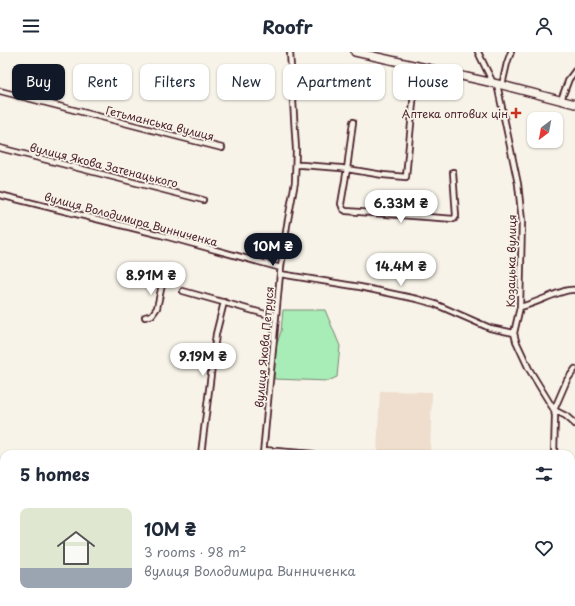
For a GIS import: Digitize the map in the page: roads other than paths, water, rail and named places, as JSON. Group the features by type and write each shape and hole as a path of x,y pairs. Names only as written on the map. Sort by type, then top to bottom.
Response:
{"highway":[{"path":"355,52 497,84 575,104"}],"street":[{"name":"вулиця Якова Петруся","path":"264,450 280,274 295,182 296,165 290,52"},
{"path":"478,52 497,84"},
{"path":"497,84 511,52"},
{"path":"561,100 569,79 575,71"},
{"name":"Козацька вулиця","path":"497,84 515,166 522,221 520,307 514,333"},
{"name":"Гетьманська вулиця","path":"0,91 222,148"},
{"path":"296,165 302,164 406,177 413,100"},
{"path":"352,122 347,169 341,204 343,209 346,211 454,219 456,216 453,172"},
{"name":"вулиця Якова Затенацького","path":"0,148 203,200"},
{"name":"вулиця Володимира Винниченка","path":"0,196 161,235 281,268"},
{"path":"280,274 360,287 417,299 435,304 490,328 514,333 516,341 529,369 554,410 554,450"},
{"path":"145,317 152,315 157,308 163,280"},
{"path":"520,307 536,303 565,291 575,290"},
{"path":"183,291 276,318"},
{"path":"202,450 216,334 224,302"},
{"path":"554,410 567,380 575,369"},
{"path":"554,410 566,416 575,424"}],"place":[{"name":"Аптека оптових цін","path":"516,113"}]}
